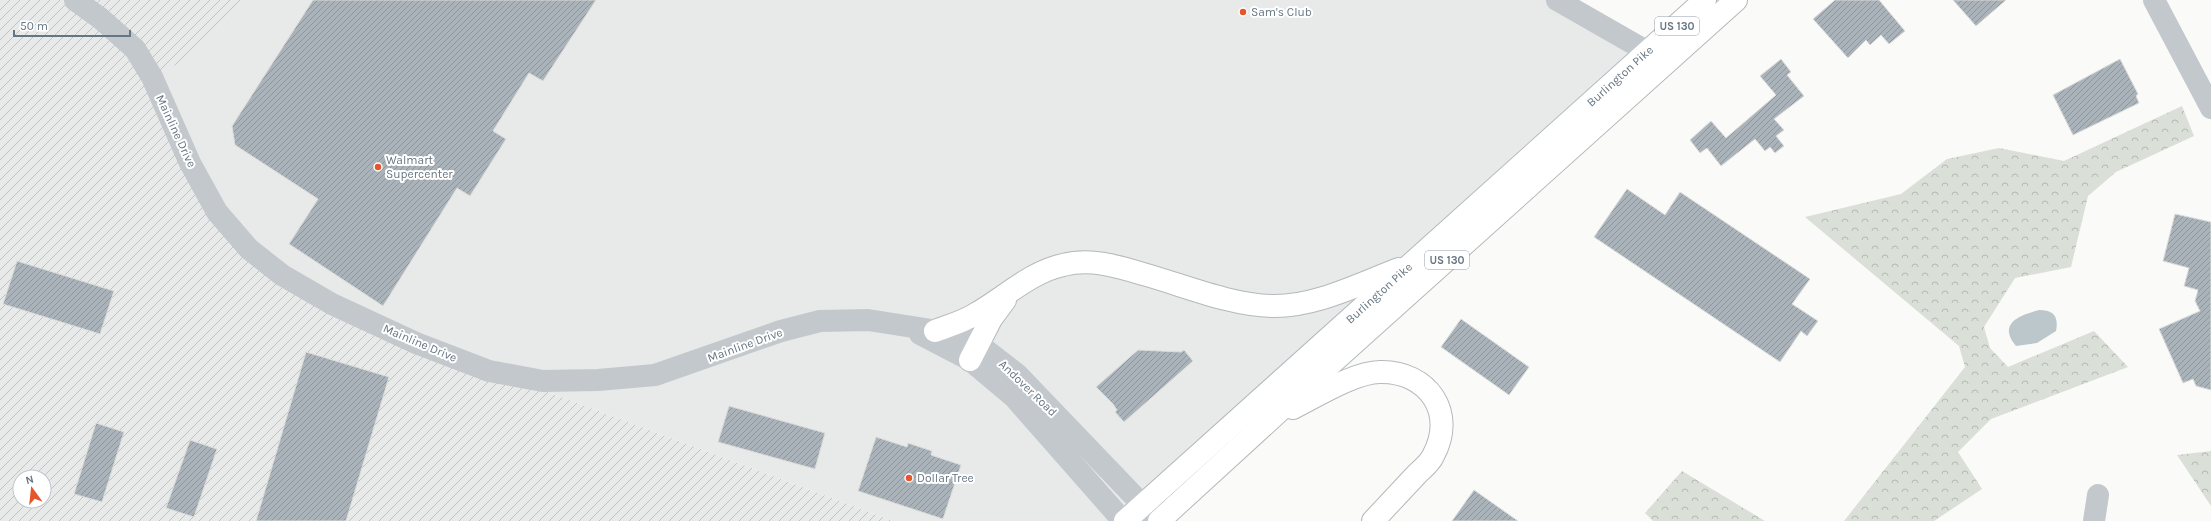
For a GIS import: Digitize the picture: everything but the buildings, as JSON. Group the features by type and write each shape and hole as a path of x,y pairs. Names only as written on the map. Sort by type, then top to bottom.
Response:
{"highway":[{"name":"Burlington Pike","path":"1124,521 1705,0"},
{"name":"Burlington Pike","path":"1158,521 1736,0"},
{"path":"935,331 974,315 1033,278 1063,265 1092,262 1120,267 1246,304 1272,306 1299,304 1325,297 1411,265"},
{"path":"974,352 991,319 1012,291"},
{"path":"1270,419 1353,379 1379,372 1406,375 1424,385 1438,402 1442,430 1433,457 1373,521"}],"street":[{"name":"Mainline Drive","path":"74,0 100,18 135,49 152,77 190,163 218,212 249,249 282,275 332,304 416,343 490,371 543,381 598,380 655,376 781,331 820,321 868,320 910,328"},
{"path":"1557,0 1648,52"},
{"path":"2154,0 2211,108"},
{"name":"Andover Road","path":"910,328 950,333 974,352 1124,521"},
{"name":"Andover Road","path":"910,328 974,352 1018,375 1158,521"},
{"path":"2094,521 2098,495"}],"shaded area":[{"path":"0,0 243,0 219,27 181,62 152,77 249,249 416,343 893,521 0,521"},
{"path":"243,0 1562,0 1648,52 1124,521 893,521 416,343 249,249 152,77 181,61 219,27"},
{"path":"2039,310 2048,311 2054,315 2057,321 2056,331 2037,343 2016,346 2009,331 2013,321 2025,314"}],"green space":[{"path":"2182,106 2194,136 2116,172 2088,196 2071,267 2015,278 1984,327 1990,348 2008,367 2094,331 2128,367 1991,419 1958,452 1982,489 1934,521 1844,521 1965,367 1959,346 1805,217 1901,194 1947,159 1999,148 2064,161"},
{"path":"2211,451 2211,506 2177,455"},
{"path":"1682,471 1765,521 1653,521 1645,513"}],"place":[{"name":"Sam's Club","path":"1243,12"},
{"name":"Walmart Supercenter","path":"378,167"},
{"name":"Dollar Tree","path":"909,478"}]}
